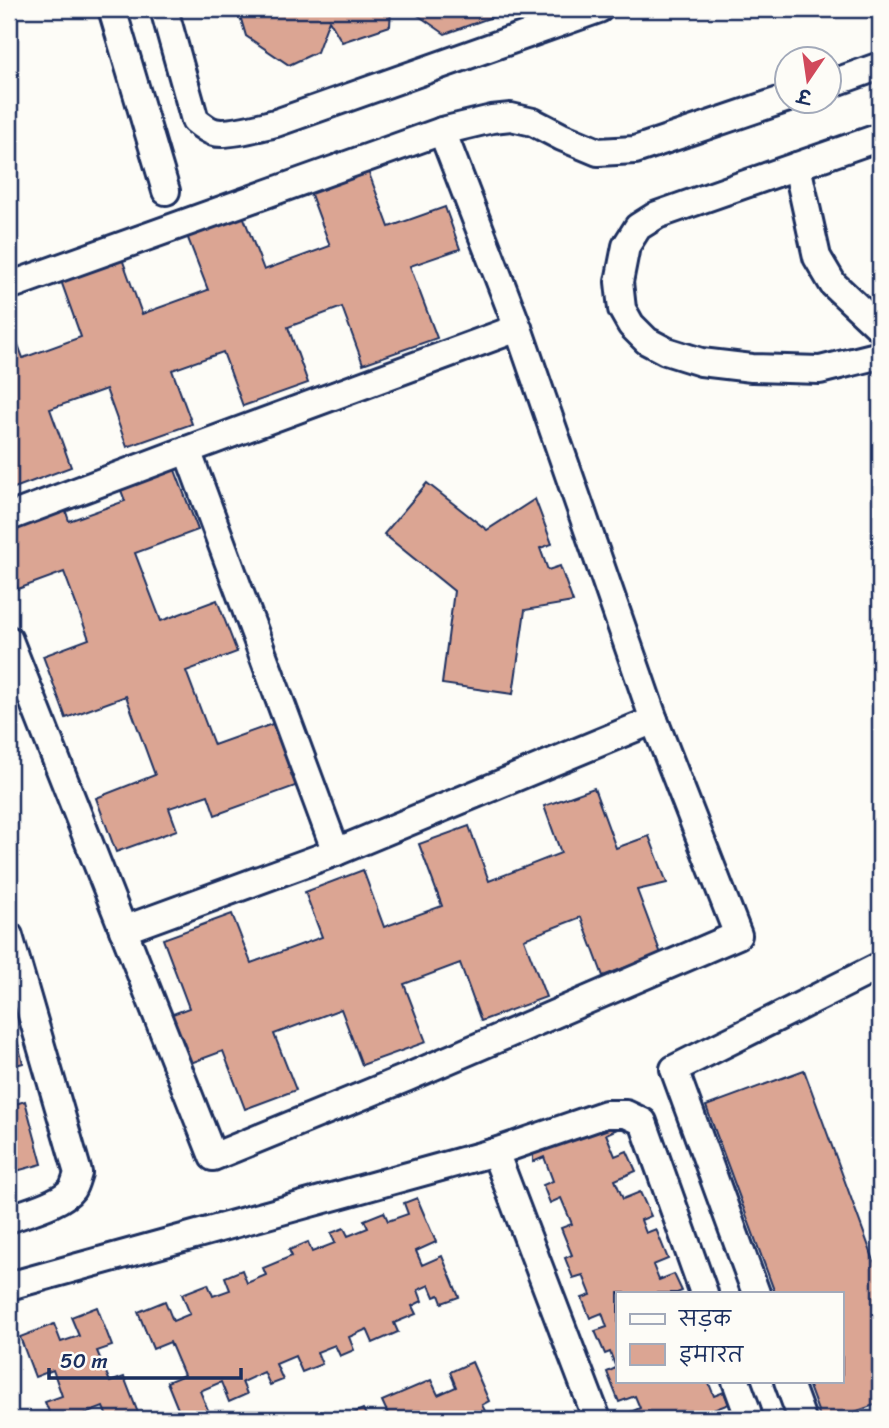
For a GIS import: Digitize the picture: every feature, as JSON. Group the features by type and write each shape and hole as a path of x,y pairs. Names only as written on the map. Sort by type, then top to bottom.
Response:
{"street":[{"path":"112,9 166,191"},
{"path":"164,9 195,120 216,133 276,123 599,9"},
{"path":"844,79 880,66"},
{"path":"9,286 442,131 492,119 511,117 533,122 598,152 635,150 774,103"},
{"path":"9,640 213,1157 556,1015 738,935 654,720 518,328 442,131"},
{"path":"880,137 657,215 638,227 626,246 619,282 622,309 631,325 647,341 666,351 701,362 752,368 820,370 880,355"},
{"path":"797,166 817,257 833,284 880,328"},
{"path":"9,517 518,328"},
{"path":"187,450 336,852"},
{"path":"123,930 336,852 654,720"},
{"path":"9,936 78,1173 70,1192 58,1200 9,1219"},
{"path":"756,1292 674,1069 879,972"},
{"path":"9,1286 495,1152 606,1114 626,1114 643,1122 704,1292"},
{"path":"495,1152 597,1419"},
{"path":"736,1382 747,1411 742,1419"},
{"path":"788,1382 803,1419"}],"building":[{"path":"238,9 391,9 390,26 342,42 329,20 317,52 289,65 246,36"},
{"path":"409,9 514,9 445,34"},
{"path":"367,168 389,227 445,207 460,249 410,266 437,338 363,364 342,307 288,327 308,383 243,406 223,352 172,370 192,424 127,447 106,389 50,409 71,467 9,490 9,320 23,358 81,337 60,278 121,256 142,314 208,290 186,233 242,213 264,270 330,246 309,189"},
{"path":"173,465 198,530 135,553 161,621 217,600 237,652 186,671 214,745 275,723 298,785 215,815 208,795 169,808 177,830 116,852 96,798 155,775 126,696 66,718 43,656 89,639 64,572 18,589 9,565 9,526 64,506 69,521 125,501 119,485"},
{"path":"427,483 487,530 535,499 552,544 540,548 548,570 560,566 573,602 525,610 513,694 442,684 454,591 384,534"},
{"path":"594,788 616,848 649,836 667,883 637,890 661,954 603,976 581,917 524,939 546,997 481,1021 460,963 404,984 426,1042 362,1065 341,1009 274,1034 296,1090 245,1109 223,1051 188,1064 170,1015 189,1008 163,939 232,914 251,963 322,937 305,892 363,870 384,927 442,906 419,844 469,826 489,881 561,853 544,806"},
{"path":"9,1010 23,1063 9,1067"},
{"path":"804,1070 880,1277 880,1403 835,1419 821,1419 807,1382 844,1382 844,1292 775,1292 706,1106"},
{"path":"25,1101 42,1164 9,1173 9,1106"},
{"path":"615,1125 622,1127 606,1134 615,1156 627,1151 636,1171 615,1180 623,1199 640,1192 651,1216 641,1220 646,1233 656,1229 668,1259 653,1265 659,1280 674,1274 682,1291 616,1292 616,1368 610,1352 605,1354 595,1331 607,1327 602,1313 590,1318 582,1298 591,1295 583,1275 573,1278 565,1258 572,1255 561,1228 572,1224 561,1198 550,1203 543,1185 553,1181 544,1157 533,1162 533,1151"},
{"path":"417,1198 436,1242 416,1251 422,1265 442,1256 459,1297 442,1303 439,1295 434,1297 429,1285 418,1290 422,1301 412,1306 416,1314 394,1323 398,1332 373,1343 367,1329 349,1337 354,1350 340,1356 335,1345 317,1352 322,1364 302,1372 295,1356 276,1364 283,1380 270,1385 264,1372 242,1382 247,1394 229,1402 221,1382 200,1391 208,1410 182,1419 167,1382 184,1375 170,1342 153,1349 138,1312 165,1301 173,1321 190,1314 182,1294 208,1284 213,1296 230,1290 225,1277 242,1270 247,1283 266,1275 263,1268 292,1256 289,1250 308,1242 312,1252 335,1243 331,1233 344,1228 348,1236 368,1228 364,1220 384,1212 388,1221 408,1214 404,1203"},
{"path":"97,1307 112,1346 97,1351 110,1382 124,1377 138,1413 123,1419 108,1419 103,1407 85,1414 87,1419 52,1419 45,1402 62,1396 53,1370 35,1377 20,1337 54,1324 61,1342 79,1336 71,1317"},
{"path":"472,1362 489,1401 482,1405 489,1419 375,1419 388,1414 382,1401 431,1380 438,1395 456,1387 450,1372"},
{"path":"616,1368 616,1382 708,1382 714,1396 724,1392 729,1404 690,1419 673,1419 671,1414 660,1419 629,1419 626,1414 640,1408 635,1396 619,1402 607,1372"},
{"path":"363,1409 368,1419 340,1419"}]}
